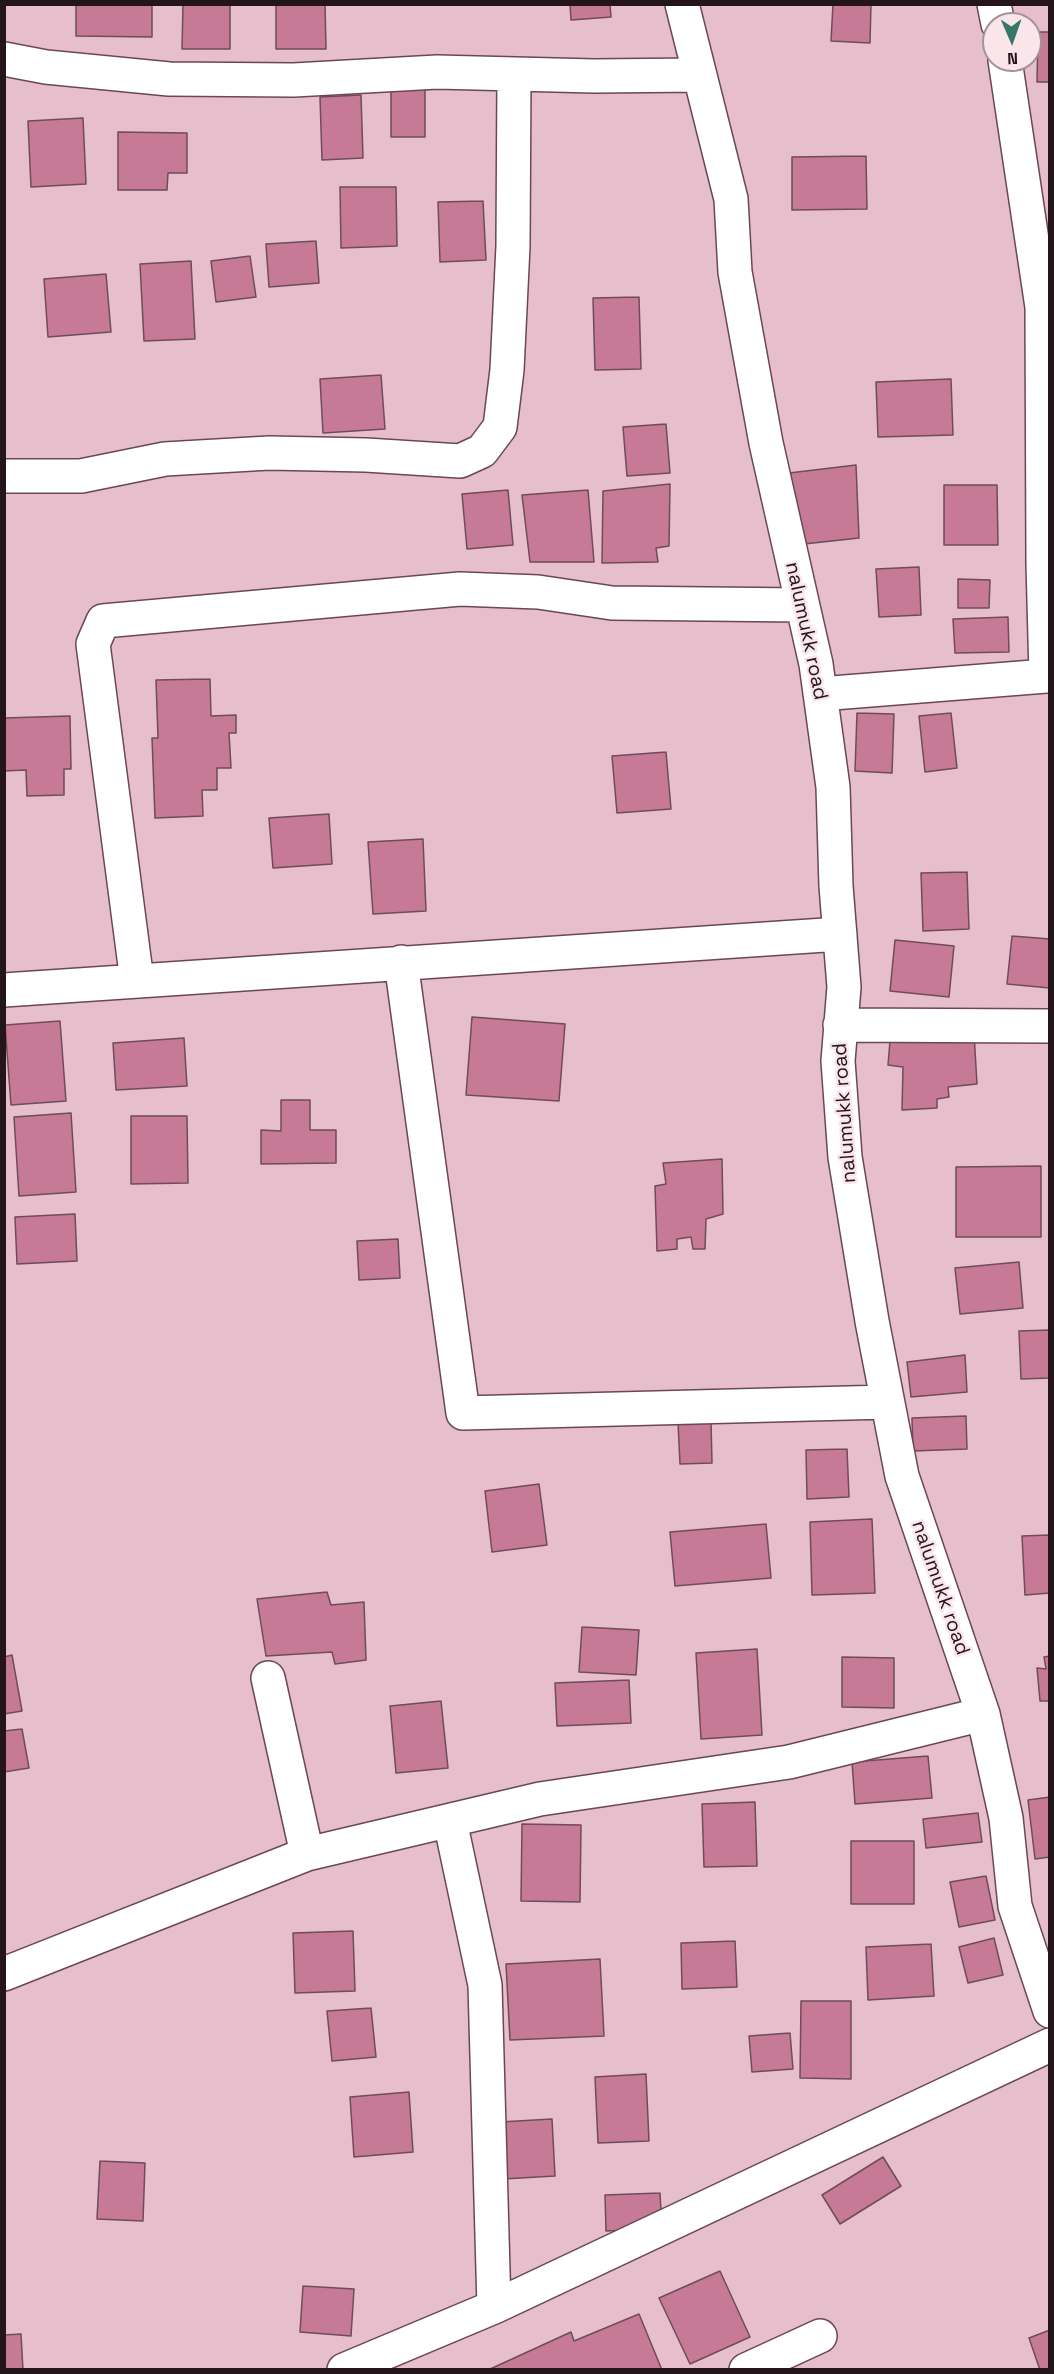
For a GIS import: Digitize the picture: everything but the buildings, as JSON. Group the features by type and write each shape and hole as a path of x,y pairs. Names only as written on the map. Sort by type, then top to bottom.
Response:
{"street":[{"name":"nalumukk road","path":"682,4 731,199 735,272 766,443 816,664 833,787 844,987 838,1061 845,1157 887,1402 902,1476 983,1714 1006,1818 1015,1906 1050,2011"},
{"path":"4,59 46,67 170,79 294,80 437,72 594,76 700,75"},
{"path":"820,694 1046,675 1042,307 1007,72"},
{"path":"4,476 81,476 165,459 269,453 366,455 460,461 482,450 500,427 507,370 513,246 514,74"},
{"path":"137,981 93,644 103,621 460,589 538,592 612,603 802,605"},
{"path":"4,990 840,934"},
{"path":"401,962 463,1413 887,1402"},
{"path":"840,1025 1050,1026"},
{"path":"268,1678 307,1854"},
{"path":"4,1974 307,1854 540,1799 789,1762 983,1714"},
{"path":"450,1821 484,1985 494,2307"},
{"path":"344,2370 494,2307 1050,2045"},
{"path":"746,2370 820,2336"}]}
